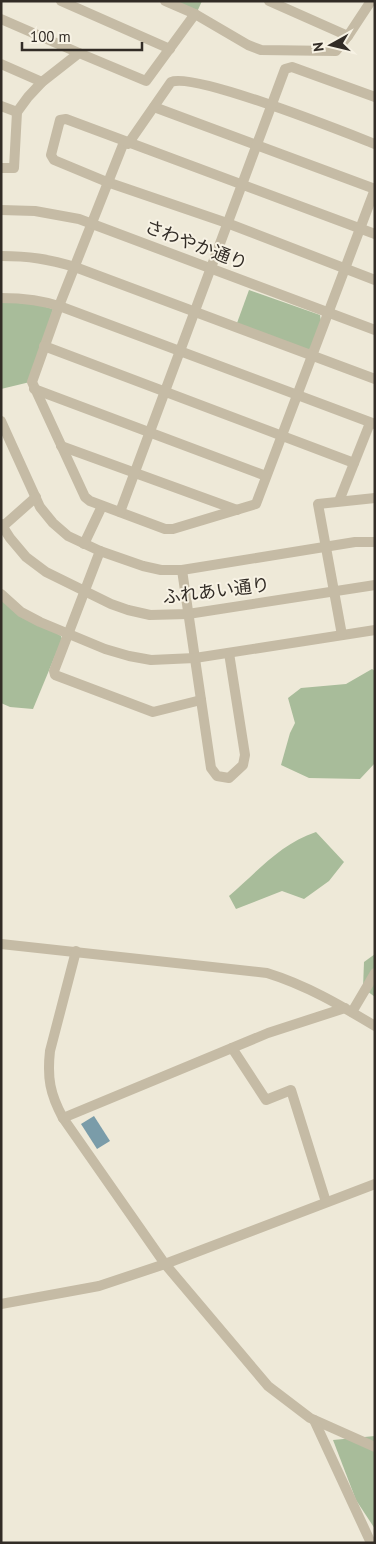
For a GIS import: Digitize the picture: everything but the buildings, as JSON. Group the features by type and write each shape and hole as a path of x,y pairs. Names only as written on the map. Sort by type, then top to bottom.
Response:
{"street":[{"path":"61,1 170,49"},
{"path":"165,1 195,14 248,45 261,50 336,51 371,1"},
{"path":"269,1 348,36"},
{"path":"1,20 146,81 195,14"},
{"path":"1,168 14,168 17,112 42,82 79,52"},
{"path":"1,64 42,82"},
{"path":"120,512 285,68 292,67 375,97"},
{"path":"154,108 375,189 256,504 173,529 165,529 102,506 85,497 32,382 107,182 126,143 154,108 171,82 178,80 210,86 271,105 375,144"},
{"path":"1,106 17,112"},
{"path":"375,234 66,120 60,120 50,155 54,160 107,182 227,222 375,280"},
{"name":"さわやか通り","path":"1,210 58,214 91,223 375,330"},
{"path":"1,256 27,256 48,259 75,267 375,379"},
{"path":"1,298 26,298 59,306 372,424 339,501"},
{"path":"44,346 354,463"},
{"path":"34,389 266,476"},
{"path":"1,421 40,507 53,523 68,536 84,544 144,566 161,570 182,570 355,542 375,542"},
{"path":"62,446 237,510"},
{"path":"2,526 36,497"},
{"path":"342,635 318,504 375,498"},
{"path":"84,544 102,506"},
{"name":"ふれあい通り","path":"2,526 26,557 46,572 85,592 128,610 150,615 188,614 375,585"},
{"path":"100,551 67,634 54,671 55,675 153,712 202,700"},
{"path":"182,570 211,768 217,776 229,778 243,765 244,755 229,653"},
{"path":"1,594 21,612 67,634 105,649 151,660 194,658 375,630"},
{"path":"1,944 267,973 290,980 375,1026"},
{"path":"76,951 50,1051 48,1066 49,1084 53,1101 63,1118 165,1264 268,1386 314,1420 375,1447"},
{"path":"63,1118 268,1033 348,1010 375,973"},
{"path":"232,1048 266,1100 291,1090 326,1202"},
{"path":"1,1304 100,1286 165,1264 375,1184"},
{"path":"314,1420 371,1543"}],"green space":[{"path":"171,1 202,1 197,12"},
{"path":"249,290 320,315 321,321 311,348 308,350 237,323"},
{"path":"1,302 35,304 53,309 30,382 1,389"},
{"path":"1,599 61,636 62,639 33,709 10,707 1,703"},
{"path":"372,669 375,671 375,763 360,779 309,778 281,765 290,733 295,723 288,698 301,688 346,684"},
{"path":"316,832 344,862 329,881 304,899 282,891 236,909 229,896 280,851 303,837"},
{"path":"375,954 375,997 363,988 364,962"},
{"path":"375,1436 375,1529 356,1500 333,1440"}],"water":[{"path":"94,1116 110,1141 97,1149 81,1124"}]}
